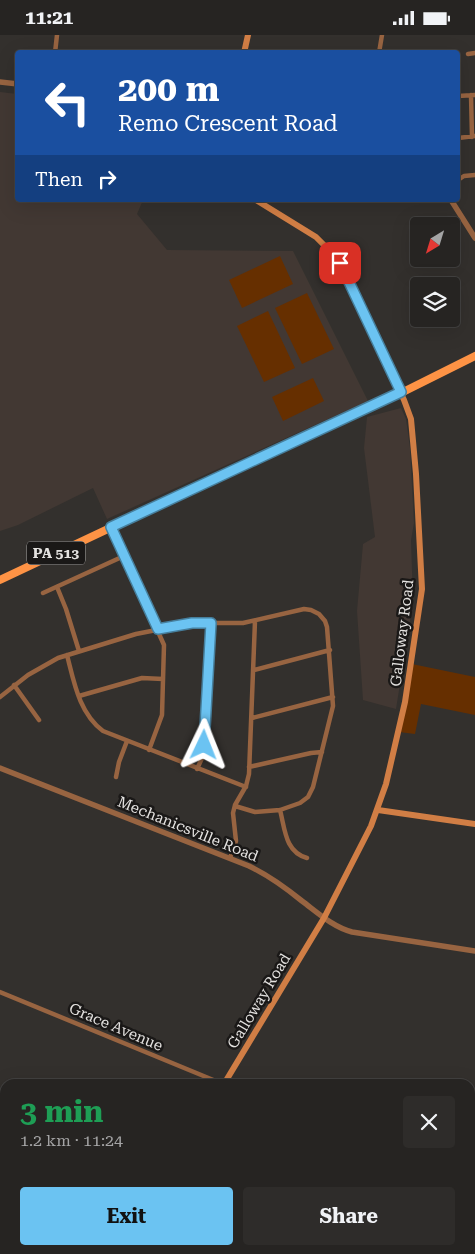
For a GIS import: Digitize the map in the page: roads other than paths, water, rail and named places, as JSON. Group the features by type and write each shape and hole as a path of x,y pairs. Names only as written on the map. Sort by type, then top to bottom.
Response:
{"main road":[{"path":"245,50 248,35"},
{"name":"Galloway Road","path":"227,1079 324,918 378,810 405,702 422,589 413,434 409,411 346,275 333,255 316,237 259,202"},
{"name":"PA 513","path":"0,579 475,356"},
{"path":"378,810 475,824"}],"street":[{"path":"55,50 57,35"},
{"path":"380,50 382,35"},
{"path":"468,54 475,53"},
{"path":"0,82 15,84"},
{"path":"460,96 473,95 473,137 460,138"},
{"path":"460,179 464,176 475,175"},
{"path":"452,202 475,238"},
{"path":"111,527 158,629 165,649 162,715 149,750"},
{"path":"43,593 124,556"},
{"path":"57,587 79,651"},
{"path":"0,697 14,685 58,658 122,638 192,623 234,624 255,621 299,609 311,610 319,614 324,621 330,650 333,697 332,715 313,787 308,797 300,803 280,810 255,813 234,806"},
{"path":"230,858 236,841 234,806 246,787 250,767 255,621"},
{"path":"198,769 203,756 204,745 211,623"},
{"path":"254,670 330,650"},
{"path":"67,655 85,711 103,731 246,787"},
{"path":"79,696 142,678 163,679"},
{"path":"14,685 39,720"},
{"path":"252,717 333,697"},
{"path":"116,777 119,762 127,741"},
{"path":"250,767 322,752"},
{"name":"Mechanicsville Road","path":"0,768 230,858 263,873 342,929 475,951"},
{"path":"280,810 291,848 296,854 307,858"},
{"name":"Grace Avenue","path":"0,991 212,1079"}]}
